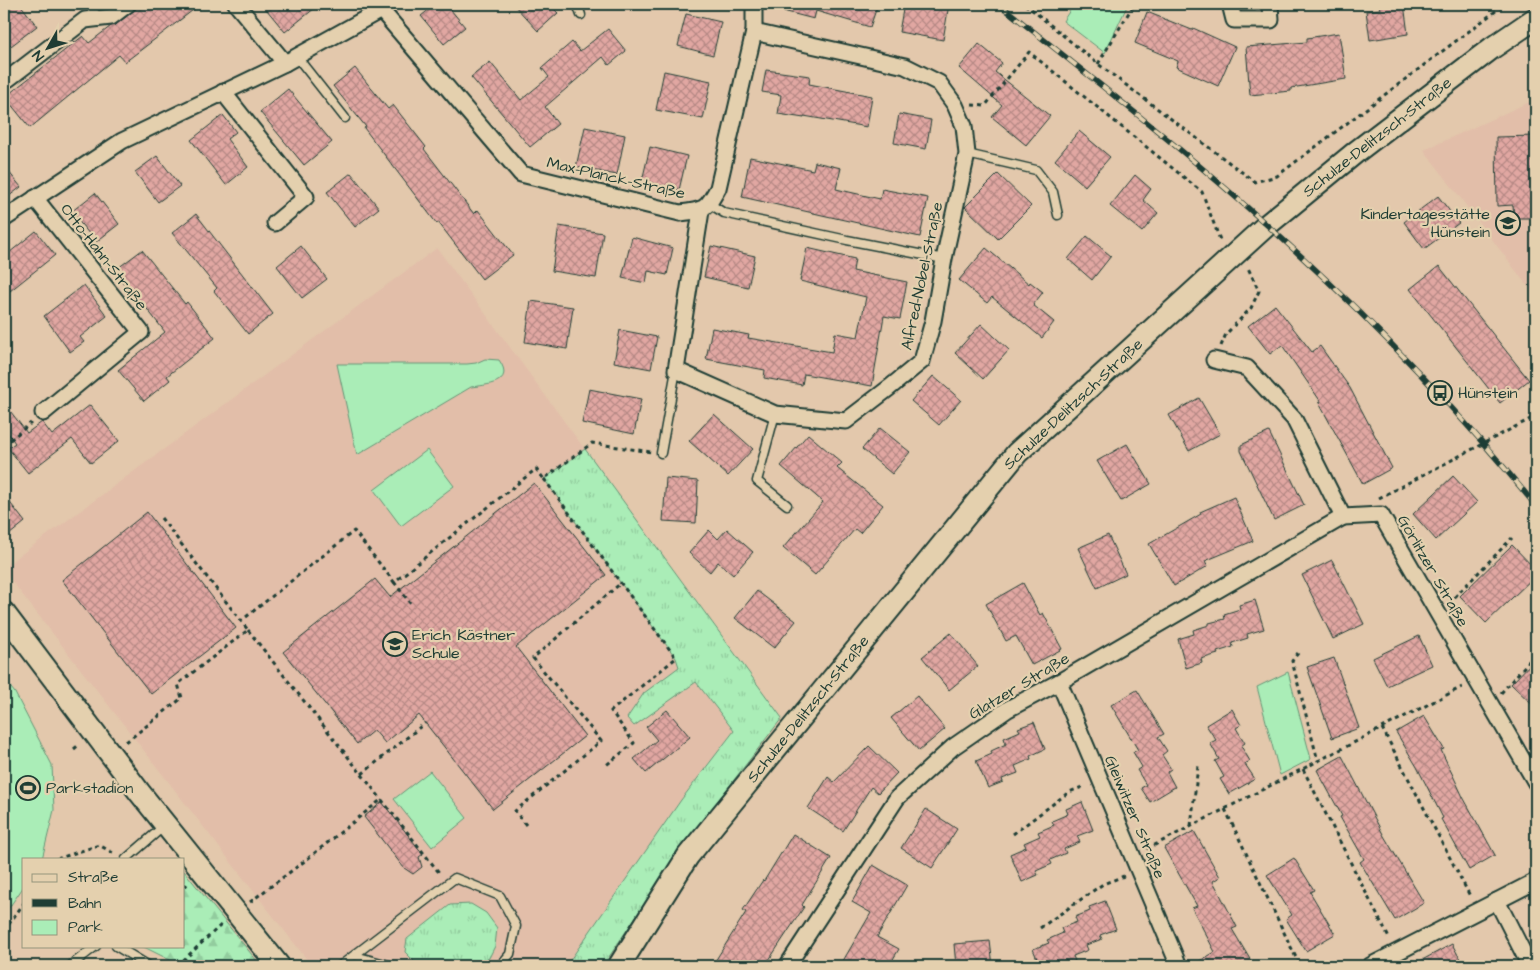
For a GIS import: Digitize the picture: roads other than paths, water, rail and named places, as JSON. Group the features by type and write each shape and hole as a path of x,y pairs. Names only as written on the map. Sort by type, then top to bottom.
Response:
{"main road":[{"name":"Schulze-Delitzsch-Straße","path":"620,966 688,856 1017,452 1267,225 1364,146 1492,48 1536,18"},
{"path":"4,613 165,825 279,966"}],"street":[{"path":"4,74 8,79 85,20 111,17 128,4"},
{"path":"236,4 291,60"},
{"path":"676,370 705,207 718,188 754,32 754,4"},
{"path":"1230,4 1234,20 1271,20 1270,4"},
{"path":"4,219 122,141 291,60 382,6"},
{"name":"Max-Planck-Straße","path":"382,6 521,174 680,213 705,207"},
{"name":"Alfred-Nobel-Straße","path":"676,370 774,414 846,421 922,361 933,321 944,259 967,154 964,126 955,105 939,83 905,66 754,32"},
{"path":"223,92 306,198 274,223"},
{"name":"Otto-Hahn-Straße","path":"35,198 141,332 43,413"},
{"path":"1214,360 1248,368 1294,419 1343,517"},
{"name":"Görlitzer Straße","path":"1343,517 1381,515 1536,783"},
{"name":"Glatzer Straße","path":"787,966 897,798 953,747 1008,709 1059,682 1343,517"},
{"name":"Gleiwitzer Straße","path":"1059,682 1179,966"},
{"path":"1370,966 1536,881"},
{"path":"1496,901 1530,966"}],"lane":[{"path":"88,4 99,18"},
{"path":"577,4 581,15"},
{"path":"291,60 345,118"},
{"path":"967,154 1036,170 1052,192 1058,215"},
{"path":"705,207 724,213 847,240 944,259"},
{"path":"661,453 676,370"},
{"path":"774,414 757,481 787,505"},
{"path":"127,858 165,825"},
{"path":"340,966 455,878 500,896 516,926 510,954 500,966"},
{"path":"70,966 93,948"},
{"path":"119,948 150,966"},
{"path":"355,956 393,966"}],"railway":[{"path":"999,4 1168,140 1303,258 1407,360 1505,468 1536,506"}],"place":[{"name":"Kindertagesstätte Hünstein","path":"1508,223"},
{"name":"Hünstein","path":"1440,393"},
{"name":"Erich Kästner Schule","path":"395,644"},
{"name":"Parkstadion","path":"28,788"}]}
